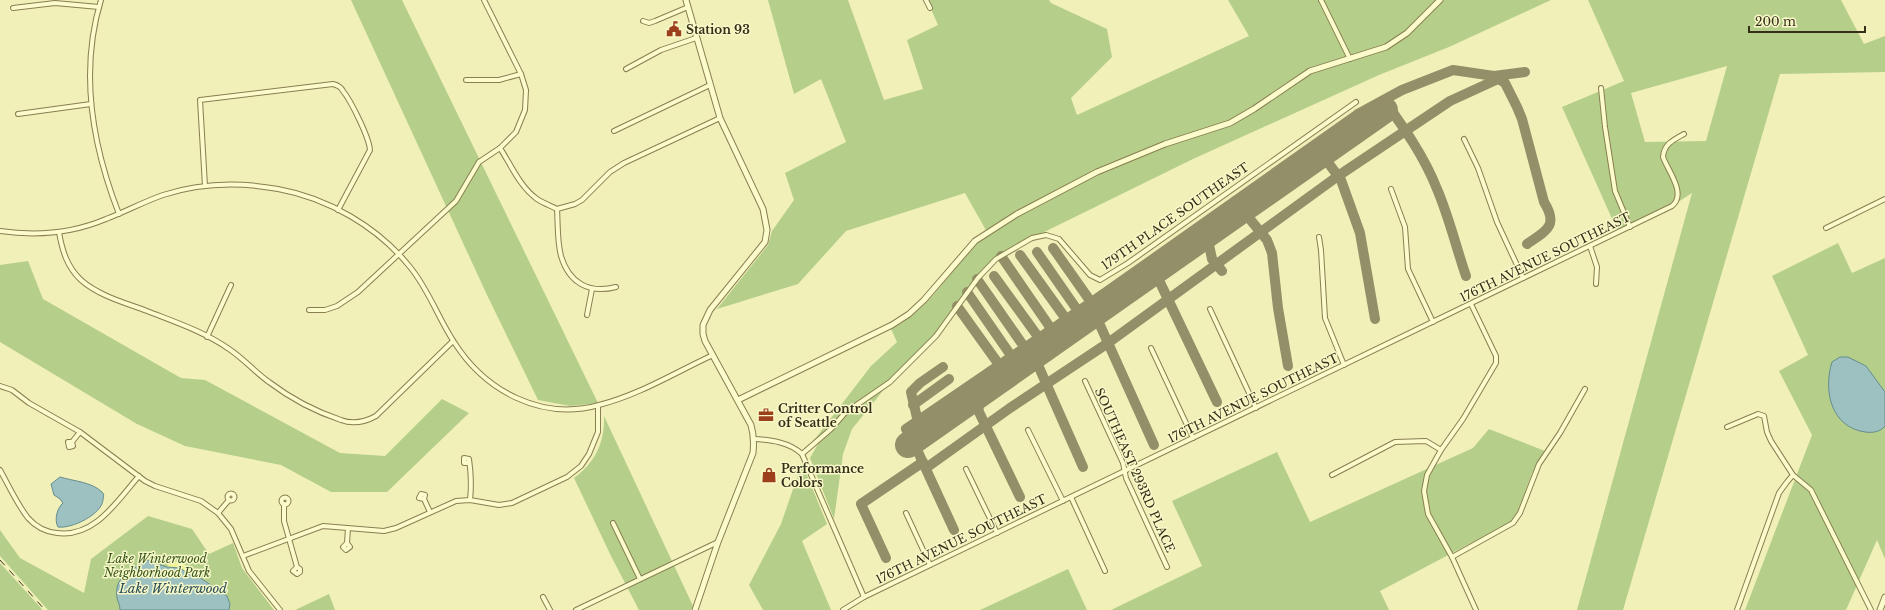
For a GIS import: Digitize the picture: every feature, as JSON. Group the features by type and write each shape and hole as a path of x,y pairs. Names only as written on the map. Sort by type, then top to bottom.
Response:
{"street":[{"path":"101,0 92,44 91,104 98,150 119,214"},
{"path":"309,310 325,310 337,306 358,292 398,253 456,201 476,166 483,158 500,148 516,132 523,119 526,90 521,74 484,0"},
{"path":"686,0 720,118 763,210 767,230 765,242 710,310 704,321 703,334 712,354 751,425 754,439 753,453 718,542 695,610"},
{"path":"926,0 930,8"},
{"path":"1321,0 1350,59"},
{"path":"738,400 892,325 909,314 980,237 1017,214 1097,172 1165,144 1230,123 1254,109 1310,71 1386,47 1407,33 1440,0"},
{"path":"13,8 55,2 99,7"},
{"path":"643,21 649,23 655,21 688,6"},
{"path":"626,69 661,50 696,38"},
{"path":"466,80 499,80 521,74"},
{"path":"205,186 200,100 333,84 340,87 347,96 368,139 370,150 338,210"},
{"path":"614,131 710,86"},
{"path":"1601,88 1605,127 1615,191 1630,227"},
{"name":"179TH PLACE SOUTHEAST","path":"802,454 831,430 845,413 895,377 936,336 978,278 996,259 1032,238 1046,235 1059,239 1090,275 1100,280 1128,263 1356,102"},
{"path":"18,114 91,104"},
{"path":"500,148 520,182 528,192 557,209 569,206 582,200 610,172 624,163 720,118"},
{"name":"176TH AVENUE SOUTHEAST","path":"844,610 864,597 1672,206 1678,201 1678,195 1676,184 1666,165 1664,153 1670,142 1684,134"},
{"path":"1464,139 1478,168 1497,222 1523,278"},
{"path":"0,231 31,233 59,232 89,225 164,195 205,186 252,185 280,189 316,199 338,210 358,221 398,253 410,266 430,295 453,341 477,371 489,382 517,398 546,407 572,409 598,406 631,394 712,354"},
{"path":"1391,189 1405,227 1408,269 1433,322"},
{"path":"1826,228 1885,198"},
{"path":"557,209 560,254 579,283 592,289 604,290 616,287"},
{"path":"59,232 61,246 68,263 75,274 88,285 112,298 207,337 229,349 268,382 292,397 333,417 350,423 362,422 376,416 453,341"},
{"path":"1319,237 1325,318 1344,365"},
{"path":"1590,246 1597,267 1596,284"},
{"path":"207,337 231,285"},
{"path":"586,315 592,289"},
{"path":"1471,304 1496,356 1496,363 1463,419 1441,450 1427,475 1424,491 1428,514 1452,557 1476,610"},
{"path":"1210,309 1256,408"},
{"path":"1150,348 1193,438"},
{"name":"SOUTHEAST 293RD PLACE","path":"1085,381 1124,463 1126,478 1167,567"},
{"path":"0,386 12,390 29,403 80,432 139,476 155,486 201,501 218,513 231,529 249,571 280,610"},
{"path":"1452,557 1513,523 1520,513 1539,464 1560,433 1585,389"},
{"path":"242,556 323,526 384,531 396,528 456,501 470,500 494,505 505,505 567,477 581,466 592,447 598,432 598,406"},
{"path":"1727,427 1758,414 1762,414 1764,416 1767,432 1771,442 1794,475 1811,490 1871,610"},
{"path":"1028,430 1063,501"},
{"path":"72,442 80,432"},
{"path":"754,439 780,443 793,447 802,454 864,597"},
{"path":"1332,475 1395,442 1426,441 1441,450"},
{"path":"468,463 472,472 470,500"},
{"path":"966,469 997,533"},
{"path":"0,470 24,512 34,524 44,530 68,534 90,527 103,518 139,476"},
{"path":"1737,610 1779,493 1786,482 1794,475"},
{"path":"1071,497 1105,571"},
{"path":"424,499 430,512"},
{"path":"218,513 229,500"},
{"path":"284,504 283,513 297,567"},
{"path":"906,512 930,565"},
{"path":"613,522 640,579"},
{"path":"347,544 348,528"},
{"path":"576,610 718,542"},
{"path":"543,597 550,610"},
{"path":"1880,610 1885,597"}],"green space":[{"path":"351,0 402,0 598,403 570,406 538,400 487,295"},
{"path":"768,0 848,0 884,100 923,89 907,40 938,25 927,0 1049,0 1051,3 1107,29 1112,57 1071,98 1077,115 1249,36 1228,0 1551,0 1449,47 1379,75 1193,159 1032,238 996,259 977,279 936,336 890,382 852,429 843,454 834,519 810,458 818,444 815,439 871,366 897,342 891,329 906,320 931,297 975,244 987,232 965,193 846,231 798,284 717,309 768,245 772,231 794,200 785,173 846,142 821,79 794,94"},
{"path":"1588,0 1841,0 1864,44 1885,36 1885,72 1780,74 1623,610 1577,610 1692,193 1672,206 1618,232 1562,107 1624,81","holes":["1727,66 1706,141 1645,142 1631,93"]},
{"path":"1838,243 1852,273 1885,258 1885,559 1877,540 1846,610 1745,610 1812,435 1779,371 1808,355 1772,276"},
{"path":"28,261 43,299 181,378 205,380 340,453 385,456 442,399 469,413 387,492 331,492 281,465 185,446 137,424 0,342 0,265"},
{"path":"604,416 693,606 691,610 639,610 611,556 574,478 588,466 597,451 603,435"},
{"path":"1489,429 1545,451 1532,473 1516,516 1511,522 1380,591 1389,610 1111,610 1202,566 1172,501 1277,452 1310,522 1473,448"},
{"path":"802,463 827,524 802,541 831,610 763,610 749,585 781,524"},
{"name":"Lake Winterwood Neighborhood Park","path":"148,516 192,529 209,554 233,543 242,568 274,610 48,610 0,556 0,530 20,558 84,593 91,559"},
{"path":"0,563 41,608 42,610 0,610"},
{"path":"1068,569 1087,610 980,610"},
{"path":"329,594 335,610 295,610"}],"sand":[{"path":"169,561 184,564 191,570 190,575 185,571 167,567"}],"water":[{"path":"1840,357 1848,357 1866,366 1885,392 1885,426 1881,430 1876,432 1865,432 1853,429 1844,423 1837,415 1832,406 1830,396 1829,373 1832,362"},
{"path":"60,477 88,484 102,492 104,495 103,500 98,510 85,520 71,526 58,527 56,521 57,514 63,503 54,495 51,484"},
{"name":"Lake Winterwood","path":"146,560 167,567 180,568 190,575 202,579 227,596 230,604 229,610 120,610 117,598 118,584 125,575"}],"taxiway":[{"path":"1358,114 1402,90 1453,70 1494,76 1505,83 1522,119 1544,202 1550,217 1550,222 1545,231 1527,244"},
{"path":"1494,76 1525,72"},
{"path":"926,468 1010,408 1108,343 1338,176 1450,101 1498,79"},
{"path":"1384,100 1413,143 1432,177 1445,210 1466,276"},
{"path":"954,530 906,429 1102,295 1358,114 1366,123"},
{"path":"1315,145 1341,180 1360,233 1375,319"},
{"path":"1235,201 1267,240 1272,253 1278,308 1288,366"},
{"path":"1207,235 1212,259 1222,271"},
{"path":"1053,248 1091,302"},
{"path":"1037,252 1078,311"},
{"path":"1020,255 1066,319"},
{"path":"1001,256 1052,330"},
{"path":"1155,272 1217,402"},
{"path":"994,276 1039,338"},
{"path":"977,279 1025,348"},
{"path":"967,292 1012,357"},
{"path":"1102,295 1123,295"},
{"path":"957,306 1000,366"},
{"path":"1095,314 1154,445"},
{"path":"1034,356 1083,467"},
{"path":"918,422 911,392 920,383 943,367"},
{"path":"990,372 997,382"},
{"path":"913,405 949,379"},
{"path":"977,396 979,412 1020,497"},
{"path":"886,558 861,504 923,462"}],"runway":[{"path":"908,445 1385,110"}],"railway":[{"path":"0,560 45,610"}],"place":[{"name":"Station 93","path":"674,29"},
{"name":"Critter Control of Seattle","path":"766,415"},
{"name":"Performance Colors","path":"769,475"}]}
